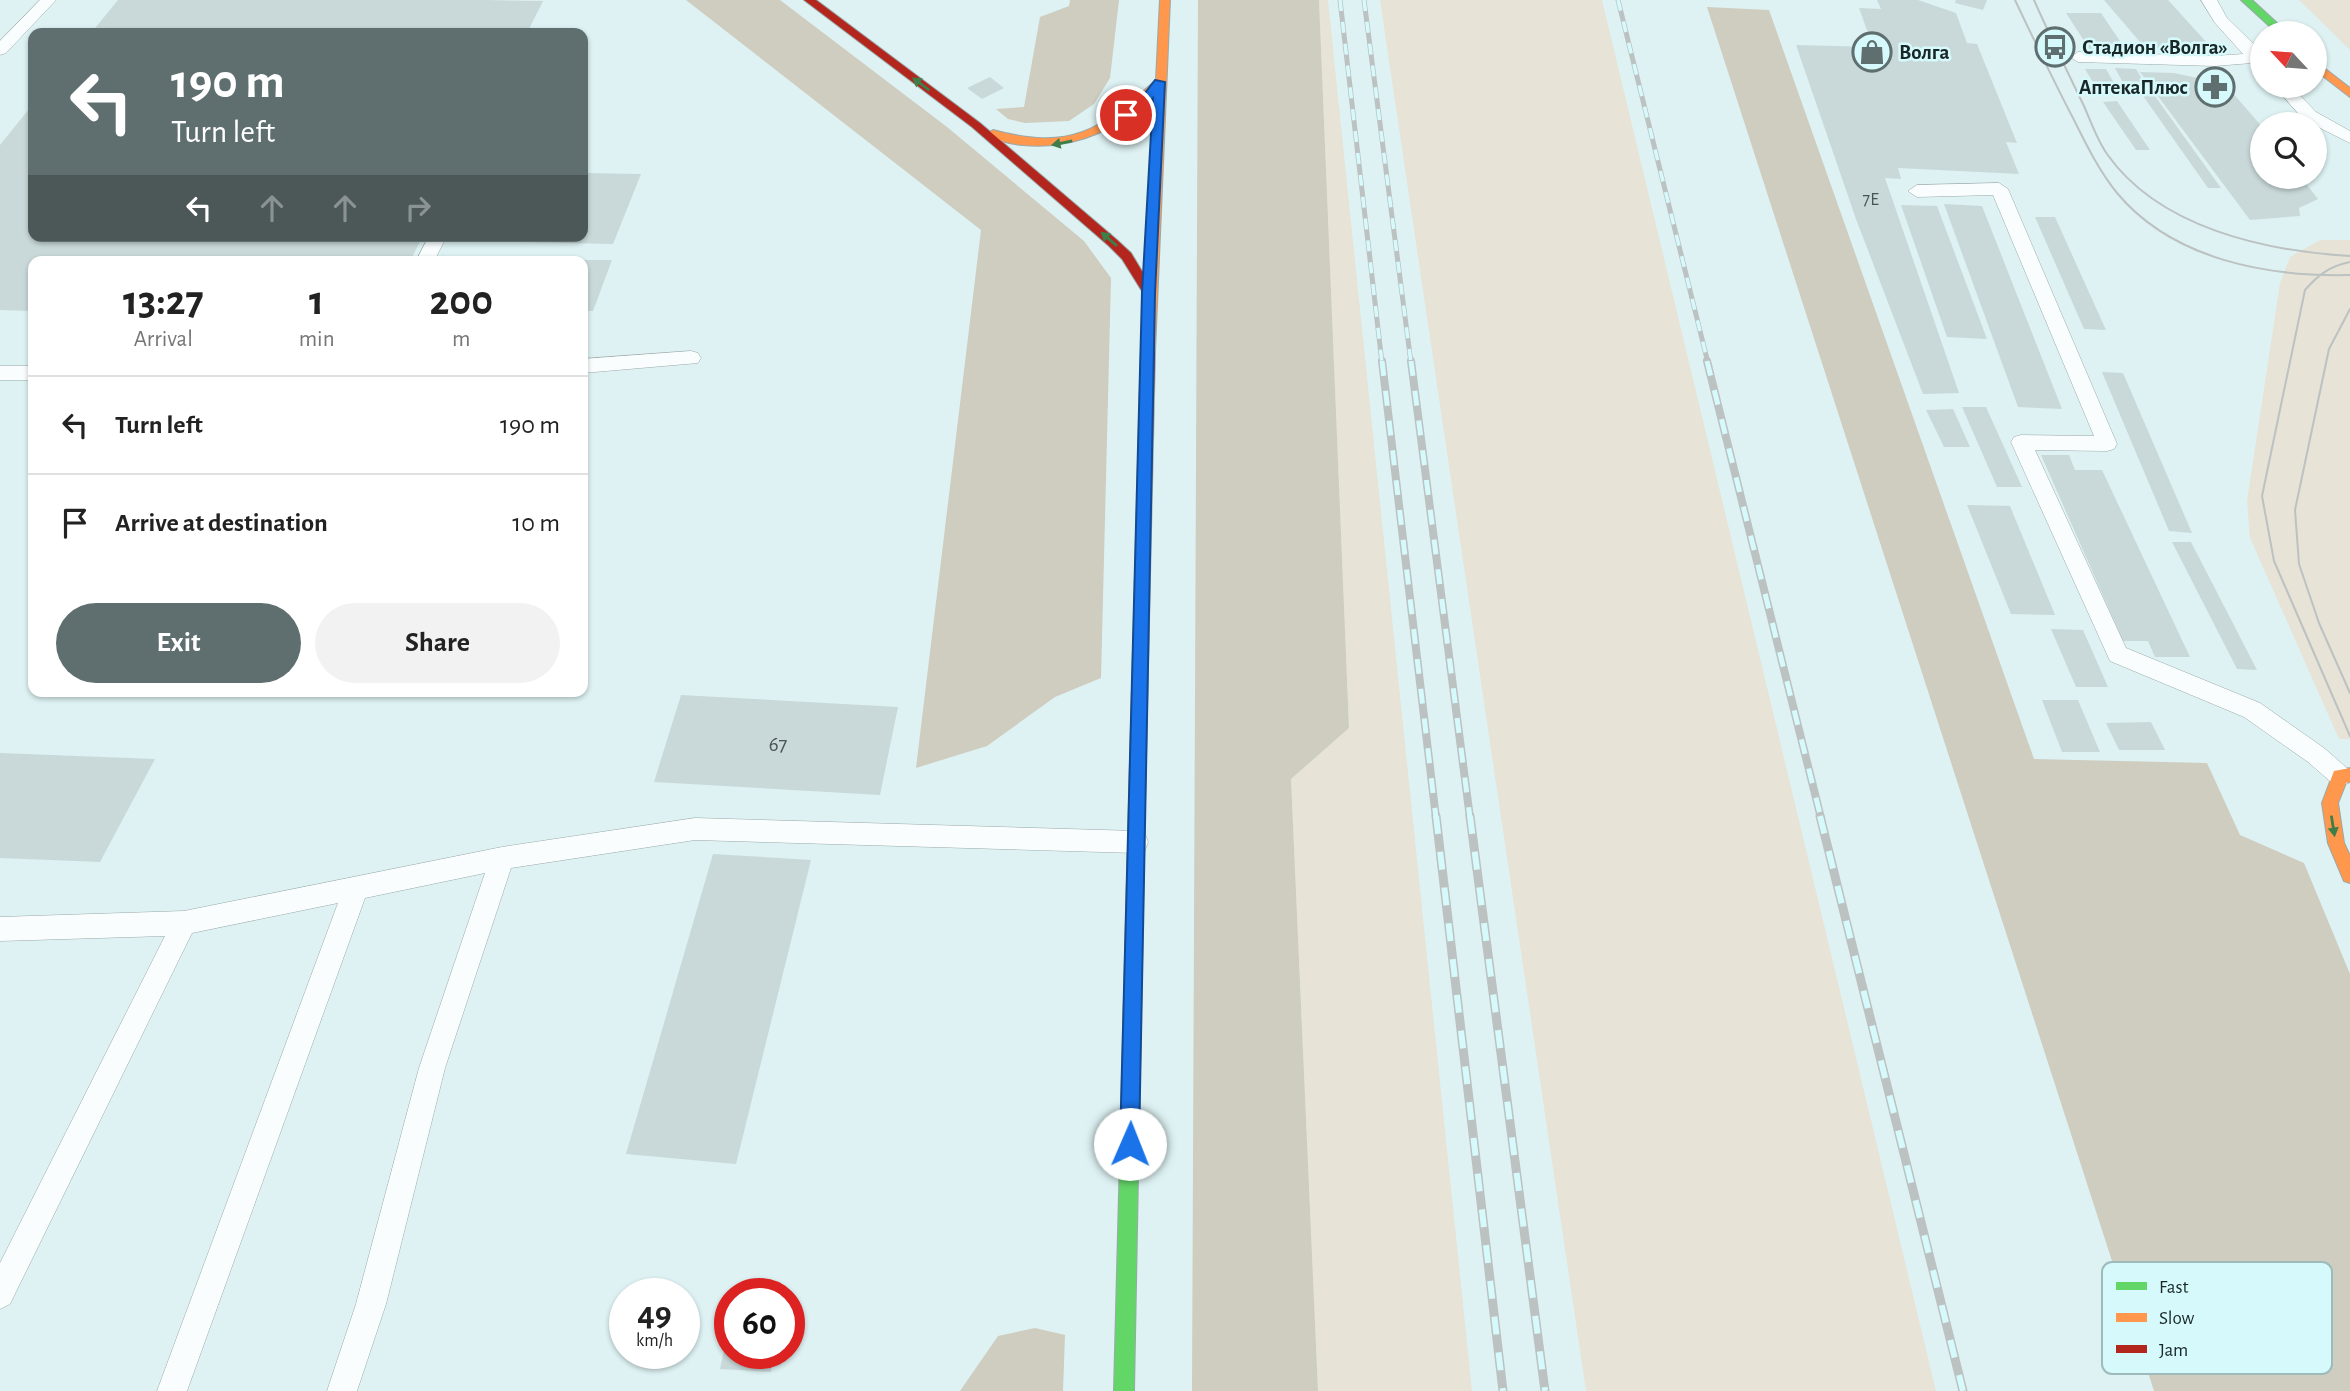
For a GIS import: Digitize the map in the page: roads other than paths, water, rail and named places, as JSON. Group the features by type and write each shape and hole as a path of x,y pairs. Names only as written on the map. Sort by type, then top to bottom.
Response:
{"main road":[{"path":"809,0 976,125 1127,256 1149,293"},
{"path":"1124,1391 1149,293 1165,0"},
{"path":"2246,0 2270,21"},
{"path":"2328,75 2350,94"},
{"path":"976,125 1023,145 1062,144 1101,129 1126,115 1149,95 1159,82"},
{"path":"2345,776 2330,803 2336,843 2350,875"}],"lane":[{"path":"0,50 48,0"},
{"path":"2209,0 2220,20 2250,50"},
{"path":"2078,57 2250,61"},
{"path":"2293,98 2310,116 2350,138"},
{"path":"1917,191 1999,189 2108,444 2021,442 2118,654 2252,710 2345,776"},
{"path":"588,366 691,358"},
{"path":"0,373 28,373"},
{"path":"0,929 184,923 502,858 695,829 1136,842"},
{"path":"342,1391 372,1304 432,1068 502,858"},
{"path":"172,1391 355,890"},
{"path":"0,1294 184,923"}],"tram line":[{"path":"2015,0 2093,157 2117,193 2140,216 2194,249 2224,260 2255,268 2321,275"},
{"path":"2034,0 2100,143 2129,179 2155,200 2216,231 2283,248 2350,256"},
{"path":"2321,275 2336,266 2350,262"},
{"path":"2321,275 2350,275"},
{"path":"2321,275 2305,290 2262,496 2274,561 2350,736"},
{"path":"2350,309 2329,349 2295,510 2299,564 2319,623 2350,693"}],"railway":[{"path":"1340,0 1382,363"},
{"path":"1364,0 1411,363"},
{"path":"1618,0 1708,363"},
{"path":"1382,361 1436,818"},
{"path":"1411,361 1470,818"},
{"path":"1707,361 1821,818"},
{"path":"1436,816 1503,1391"},
{"path":"1470,816 1545,1391"},
{"path":"1820,816 1963,1391"}],"place":[{"name":"Стадион «Волга»","path":"2055,47"},
{"name":"Волга","path":"1872,52"},
{"name":"АптекаПлюс","path":"2215,87"}]}
